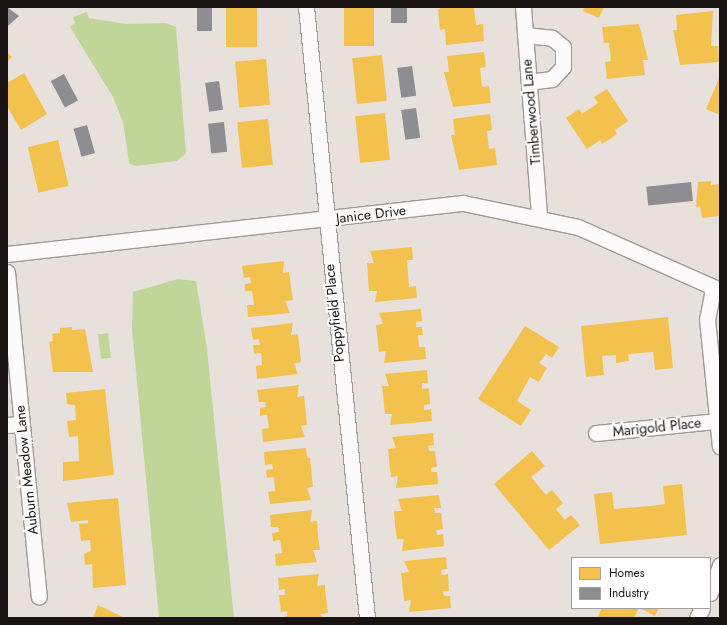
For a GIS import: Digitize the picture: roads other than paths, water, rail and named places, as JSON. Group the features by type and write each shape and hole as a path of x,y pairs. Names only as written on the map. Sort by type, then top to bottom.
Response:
{"street":[{"name":"Poppyfield Place","path":"306,7 324,219 367,618"},
{"name":"Timberwood Lane","path":"523,7 539,217"},
{"path":"525,35 552,38 563,47 563,67 552,79 529,82"},
{"name":"Janice Drive","path":"7,254 463,203 539,217 578,228 716,289"},
{"name":"Auburn Meadow Lane","path":"7,272 14,424 39,596"},
{"path":"716,289 707,319 720,446"},
{"name":"Marigold Place","path":"596,433 717,421"},
{"path":"711,590 720,565"},
{"path":"697,618 702,609"}]}
